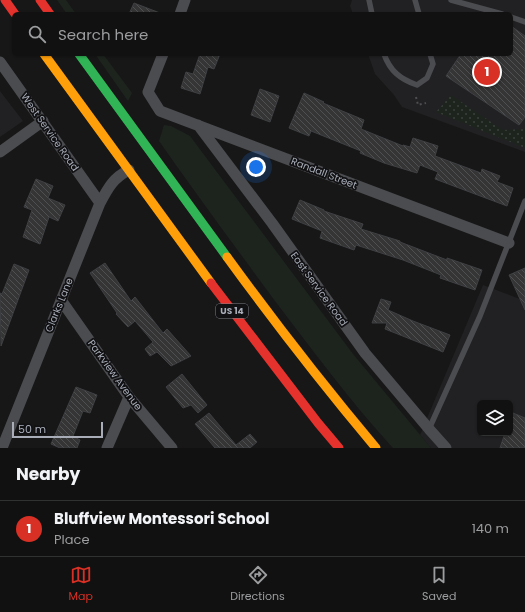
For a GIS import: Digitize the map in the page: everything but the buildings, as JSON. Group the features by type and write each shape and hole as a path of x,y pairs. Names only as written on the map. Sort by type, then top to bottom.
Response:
{"highway":[{"path":"5,0 14,12"},
{"path":"40,0 49,12"},
{"name":"US 14","path":"46,56 133,169 247,330 314,418 340,448"},
{"name":"US 14","path":"80,56 265,310 376,448"},
{"path":"154,171 164,175 173,182"}],"street":[{"path":"181,12 185,0"},
{"name":"Randall Street","path":"162,56 148,92 160,111 509,243"},
{"name":"West Service Road","path":"0,62 100,203"},
{"path":"0,152 43,121"},
{"name":"East Service Road","path":"198,126 272,223 365,353 446,448"},
{"name":"Clarks Lane","path":"2,448 100,203 112,182 117,177 133,169"},
{"name":"Parkview Avenue","path":"61,300 129,397 172,448"},
{"path":"107,448 129,397"}],"lane":[{"path":"369,0 372,12"},
{"path":"415,0 418,12"},
{"path":"451,0 495,12"},
{"path":"513,18 525,22"},
{"path":"385,56 393,72 405,81 416,85 427,78 433,64 431,56"},
{"path":"429,429 480,316 525,201"}],"path":[{"path":"416,97 418,105 426,103"}],"shaded area":[{"path":"57,0 66,0 75,12 66,12"},
{"path":"352,0 525,0 525,152 402,107 394,95 375,74 369,56 513,56 513,12 352,12 350,6"},
{"path":"96,56 104,56 132,93 128,101"},
{"path":"0,91 23,121 0,137"},
{"path":"451,95 503,130 525,129 525,148 436,112"},
{"path":"164,125 171,126 190,136 353,354 431,448 393,448 362,413 275,301 159,141"},
{"path":"483,285 525,301 525,448 431,448 420,435"}],"traffic: fast":[{"path":"80,56 227,257"}],"traffic: slow":[{"path":"45,56 211,283"},
{"path":"227,257 300,354 376,448"}],"traffic: jam":[{"path":"5,0 14,12"},
{"path":"40,0 49,12"},
{"path":"211,283 318,423 339,448"}],"place":[{"name":"Bluffview Montessori School","path":"487,72"}]}
